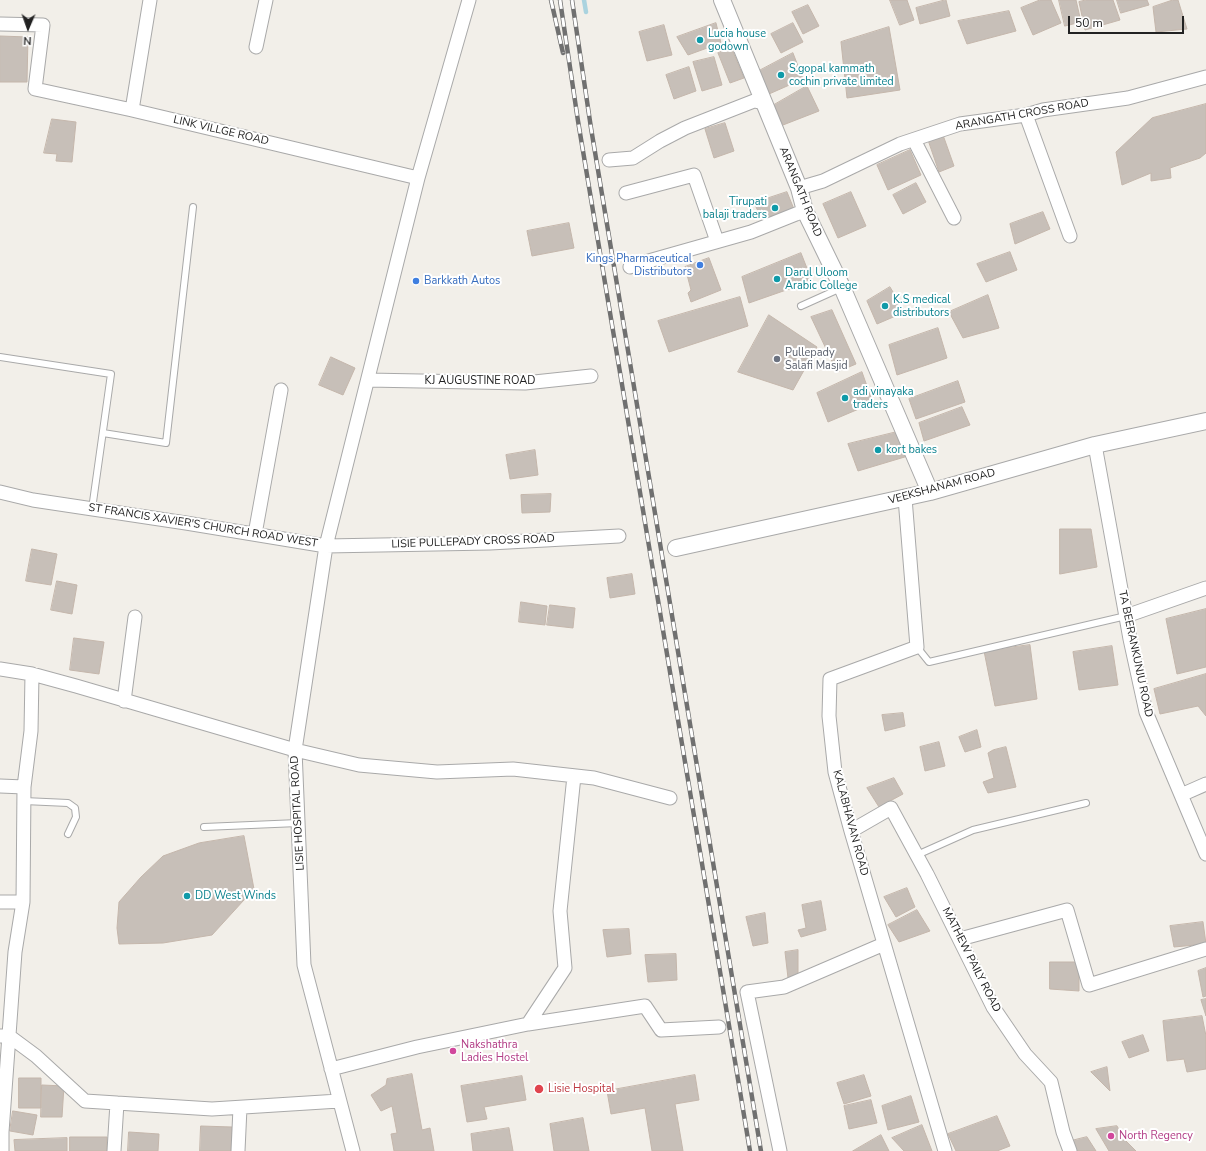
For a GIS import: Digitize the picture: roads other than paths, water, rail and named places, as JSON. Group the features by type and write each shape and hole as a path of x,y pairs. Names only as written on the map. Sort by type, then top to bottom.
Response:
{"street":[{"path":"132,110 150,0"},
{"path":"256,47 266,0"},
{"path":"326,546 418,178 469,0"},
{"name":"ARANGATH ROAD","path":"722,0 798,188 805,211 842,287 930,492"},
{"name":"LINK VILLGE ROAD","path":"0,24 43,25 35,89 132,110 418,178"},
{"name":"ARANGATH CROSS ROAD","path":"798,188 823,181 900,144 960,124 1128,98 1206,77"},
{"path":"609,160 633,158 660,141 694,123 754,101 764,103"},
{"path":"1026,115 1070,236"},
{"path":"914,140 954,218"},
{"path":"626,193 694,175 717,241"},
{"path":"630,267 751,232 805,211"},
{"name":"KJ AUGUSTINE ROAD","path":"368,380 525,383 591,376"},
{"path":"255,534 281,390"},
{"name":"VEEKSHANAM ROAD","path":"676,548 905,498 1095,445 1206,421"},
{"name":"TA BEERANKUNJU ROAD","path":"1095,445 1126,616 1146,712 1206,854"},
{"name":"ST FRANCIS XAVIER'S CHURCH ROAD WEST","path":"0,492 34,500 326,546 295,750"},
{"path":"905,498 917,647"},
{"name":"LISIE PULLEPADY CROSS ROAD","path":"326,546 490,543 619,536"},
{"path":"1126,616 1206,588"},
{"path":"124,700 135,617"},
{"name":"KALABHAVAN ROAD","path":"917,647 830,679 829,716 835,772 945,1151"},
{"name":"LISIE HOSPITAL ROAD","path":"0,669 32,674 295,750 304,965 353,1151"},
{"path":"2,1151 5,1036 15,952 23,902 24,787 31,731 32,674"},
{"path":"295,750 359,765 437,772 513,769 594,778 670,798"},
{"path":"528,1024 565,968 560,911 574,776"},
{"path":"1181,795 1206,784"},
{"path":"0,786 24,787"},
{"name":"MATHEW PAILY ROAD","path":"851,831 892,808 960,939 993,1007 1025,1054 1051,1082 1063,1132 1070,1151"},
{"path":"0,902 23,902"},
{"path":"960,939 1068,910 1089,985 1206,949"},
{"path":"780,1151 747,992 784,986 884,944"},
{"path":"331,1069 417,1047 528,1024 645,1006 661,1030 719,1027"},
{"path":"5,1036 36,1056 85,1101 212,1109 339,1101"},
{"path":"114,1151 117,1103"},
{"path":"238,1151 240,1108"}],"lane":[{"path":"102,433 166,443 193,207"},
{"path":"801,306 842,287"},
{"path":"0,357 111,374 92,508"},
{"path":"917,647 928,662 1126,616"},
{"path":"24,801 68,803 76,808 76,817 68,834"},
{"path":"917,855 973,830 1086,803"},
{"path":"204,827 298,823"}],"waterway":[{"path":"584,0 586,12"}],"railway":[{"path":"551,0 563,53"},
{"path":"560,0 578,121 750,1151"},
{"path":"572,0 591,128 761,1151"}],"place":[{"name":"Lucia house godown","path":"700,40"},
{"name":"S.gopal kammath cochin private limited","path":"781,75"},
{"name":"Tirupati balaji traders","path":"775,208"},
{"name":"Kings Pharmaceutical Distributors","path":"700,265"},
{"name":"Darul Uloom Arabic College","path":"777,279"},
{"name":"Barkkath Autos","path":"416,281"},
{"name":"K.S medical distributors","path":"885,306"},
{"name":"Pullepady Salafi Masjid","path":"777,359"},
{"name":"adi vinayaka traders","path":"845,398"},
{"name":"kort bakes","path":"878,450"},
{"name":"DD West Winds","path":"187,896"},
{"name":"Nakshathra Ladies Hostel","path":"453,1051"},
{"name":"Lisie Hospital","path":"539,1089"},
{"name":"North Regency","path":"1111,1136"}]}
